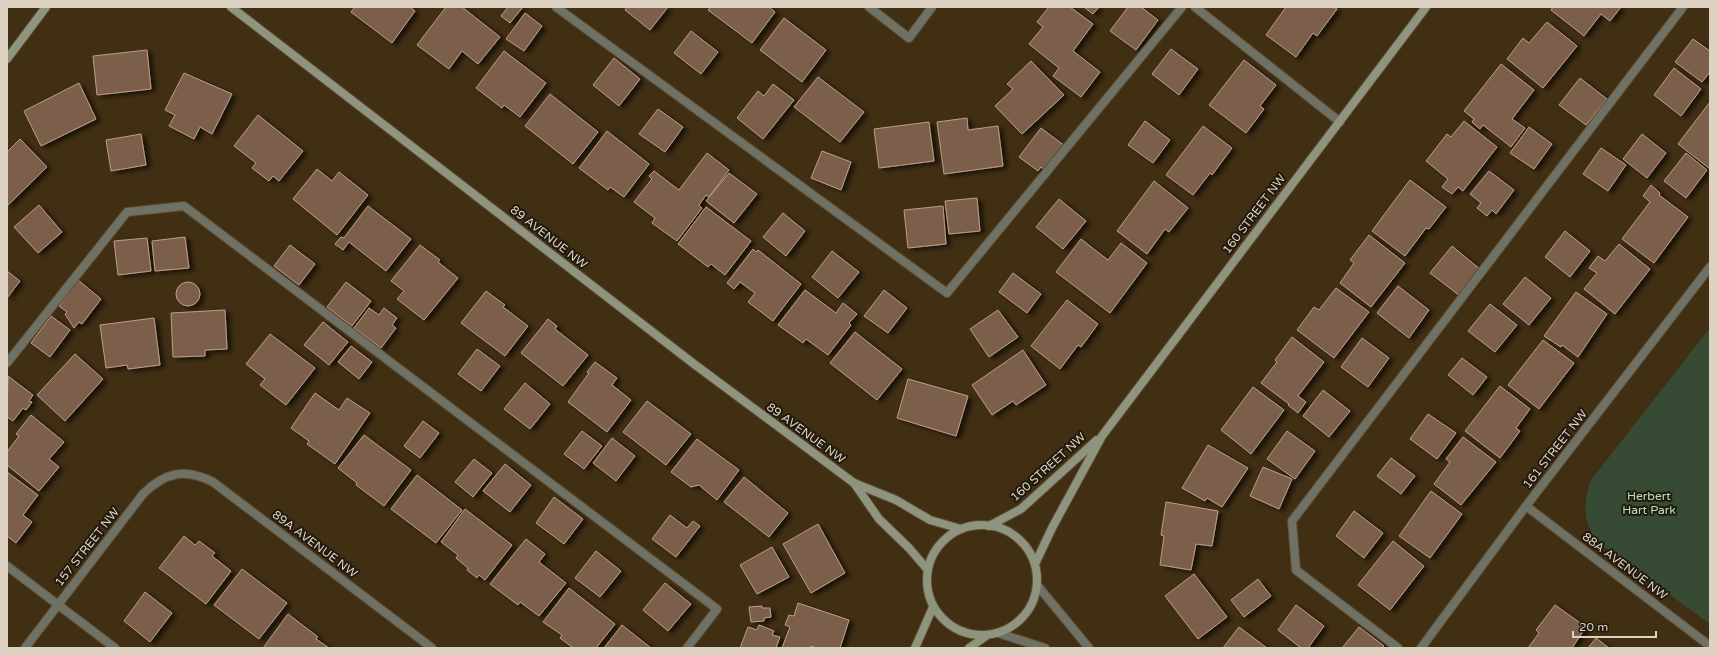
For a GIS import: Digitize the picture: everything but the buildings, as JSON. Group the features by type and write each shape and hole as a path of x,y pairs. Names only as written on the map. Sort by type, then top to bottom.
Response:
{"street":[{"path":"7,60 46,7"},
{"name":"89 AVENUE NW","path":"231,7 688,360 854,483 896,500 930,520 961,529"},
{"path":"556,7 947,293 1182,7"},
{"path":"869,7 909,38 932,7"},
{"path":"1195,7 1340,122"},
{"name":"160 STREET NW","path":"1034,564 1102,436 1426,7"},
{"path":"1398,648 1296,570 1292,521 1683,7"},
{"path":"7,363 127,212 184,206 717,609 687,648"},
{"name":"161 STREET NW","path":"1421,648 1526,506 1710,267"},
{"name":"160 STREET NW","path":"989,526 1021,509 1102,436"},
{"name":"157 STREET NW","path":"25,648 143,494 152,485 165,477 177,473"},
{"name":"89A AVENUE NW","path":"177,473 202,476 214,482 432,648"},
{"name":"89 AVENUE NW","path":"854,483 879,519 928,569"},
{"name":"88A AVENUE NW","path":"1526,506 1710,646"},
{"path":"969,648 986,636 998,633 1013,626 1025,615 1033,601 1037,585 1034,564 1028,550 1017,538 1004,530 989,526 975,526 961,529 949,536 939,545 932,556 926,580 933,607 944,620 957,630 986,636"},
{"path":"7,566 115,648"},
{"path":"1037,585 1089,648"},
{"path":"915,648 933,607"},
{"path":"998,633 1045,648"}],"green space":[{"name":"Herbert Hart Park","path":"1710,328 1710,624 1595,540 1586,517 1586,503 1591,480"}]}
